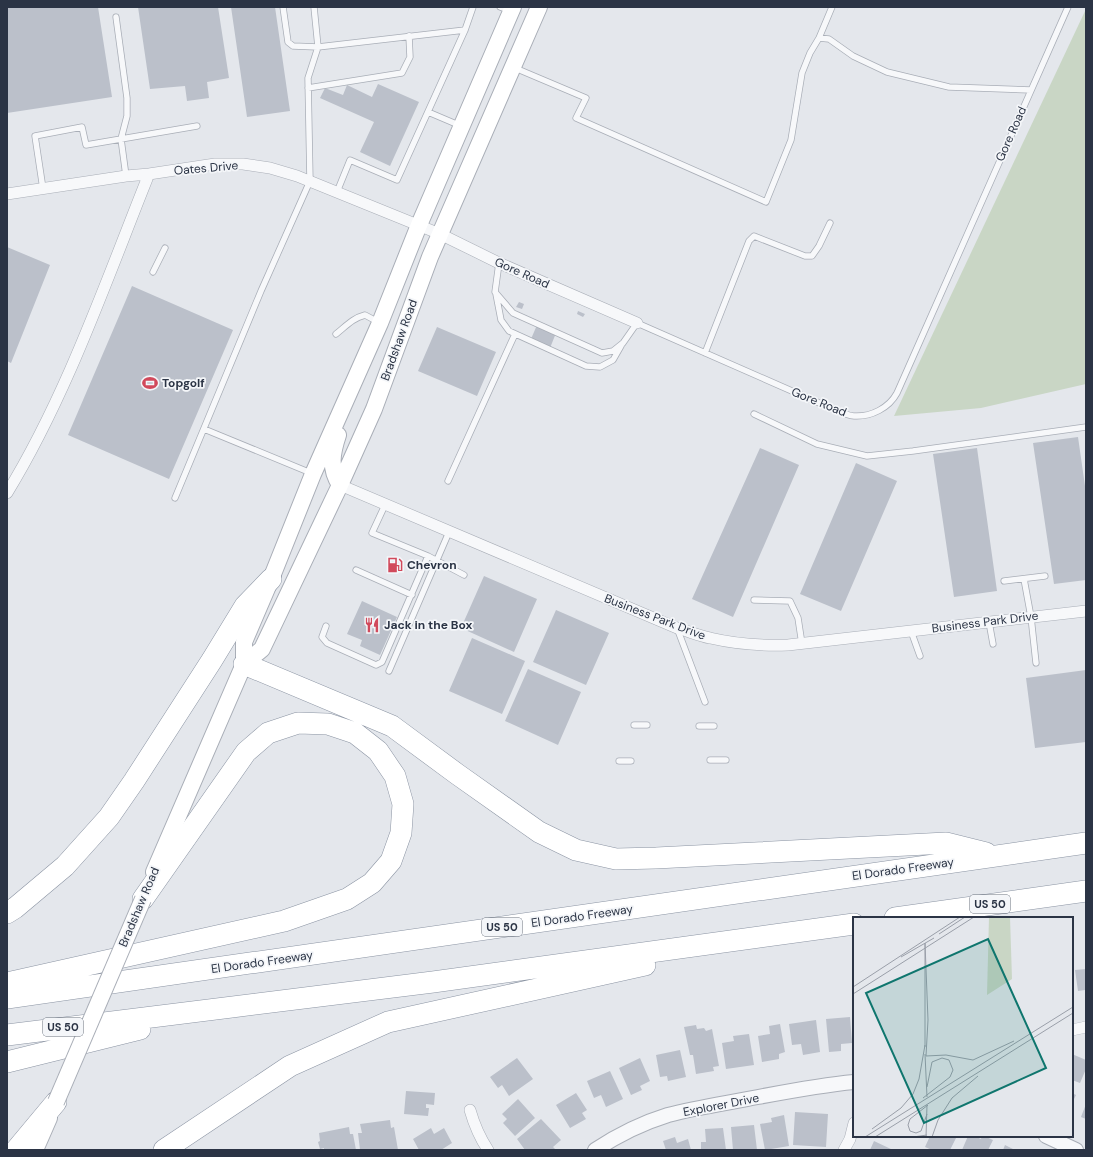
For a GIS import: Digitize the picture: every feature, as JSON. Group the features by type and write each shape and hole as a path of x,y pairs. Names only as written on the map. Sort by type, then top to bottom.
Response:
{"highway":[{"path":"7,913 66,866 109,817 147,762 245,606 271,579"},
{"path":"244,664 392,726 539,832 576,850 616,859 946,843 997,856"},
{"path":"7,983 284,921 346,899 372,884 390,861 396,847 401,833 402,804 395,776 378,751 355,733 328,724 298,723 268,733 246,752 143,899"},
{"name":"El Dorado Freeway","path":"7,998 1086,842"},
{"name":"US 50","path":"902,917 1086,891"},
{"name":"US 50","path":"7,1035 433,982 853,924"},
{"path":"164,1150 290,1066 388,1022 800,931"},
{"path":"7,1062 224,1008"},
{"path":"16,1150 56,1102"}],"main road":[{"name":"Bradshaw Road","path":"244,664 262,649 340,485 374,408 425,270 539,7"},
{"name":"Bradshaw Road","path":"35,1150 244,664 244,642 313,474 380,323 419,225 462,126 508,8"},
{"path":"340,485 335,477 333,451 351,387"}],"street":[{"name":"Oates Drive","path":"7,194 215,164 243,164 270,168 297,176 419,225"},
{"path":"7,493 34,447 65,379 94,312 148,174"},
{"name":"Gore Road","path":"419,225 499,263 636,323"},
{"name":"Business Park Drive","path":"340,485 677,628 709,638 735,643 761,646 802,644 1086,611"},
{"path":"1073,1030 1086,1027"},
{"name":"Explorer Drive","path":"594,1150 616,1136 668,1115 818,1086 853,1082"},
{"path":"470,1110 479,1134 488,1150"},
{"path":"844,1150 850,1139 853,1127"},
{"path":"1048,1137 1076,1150"}],"lane":[{"path":"283,7 288,42 293,46 318,47 465,30"},
{"path":"175,498 258,298 310,181 308,78 318,47 314,7"},
{"path":"337,192 350,160 397,180 465,30 473,7"},
{"path":"513,67 586,98 576,118 766,202 791,140 802,72 832,7"},
{"name":"Gore Road","path":"636,323 842,413 854,416 867,415 875,413 886,406 897,393 1068,7"},
{"path":"116,17 127,98 127,116 121,139 126,176"},
{"path":"308,88 402,73 410,57 409,36"},
{"path":"819,38 829,39 853,56 887,72 949,87 1031,90"},
{"path":"428,112 462,126"},
{"path":"44,189 35,136 82,127 86,145 196,126"},
{"path":"705,353 749,241 754,236 805,256 812,256 820,246 830,223"},
{"path":"153,272 165,248"},
{"path":"499,263 495,292 501,320 509,331 586,366 600,367 613,360 636,323"},
{"path":"495,292 513,313 602,353 613,351 623,343"},
{"path":"336,334 351,321 365,314 380,323"},
{"path":"448,481 514,334"},
{"path":"754,414 817,444 867,456 914,451 1086,427"},
{"path":"204,430 313,474"},
{"path":"385,505 372,533 428,556 464,575"},
{"path":"389,671 449,532"},
{"path":"326,626 322,637 327,643 376,665 382,662 428,556"},
{"path":"356,570 412,594"},
{"path":"1004,581 1045,576"},
{"path":"1024,579 1031,617 1036,663"},
{"path":"754,600 790,602 798,618 802,644"},
{"path":"989,622 993,644"},
{"path":"677,628 705,702"},
{"path":"911,631 920,656"},
{"path":"634,725 647,725"},
{"path":"700,726 714,726"},
{"path":"710,760 726,760"},
{"path":"619,761 631,761"}],"green space":[{"path":"1086,9 1086,384 981,408 894,416"}],"building":[{"path":"7,7 98,7 112,97 7,113"},
{"path":"138,7 218,7 229,78 207,82 209,98 187,101 185,86 150,89"},
{"path":"231,7 275,7 290,111 247,117"},
{"path":"378,84 419,102 390,166 360,152 374,122 320,98 325,88 343,95 347,85 372,97"},
{"path":"7,247 50,265 11,363 7,361"},
{"name":"Topgolf","path":"132,286 233,330 169,479 68,435"},
{"path":"519,302 524,304 522,309 516,307"},
{"path":"578,311 585,314 583,317 577,314"},
{"path":"537,325 556,333 550,348 531,339"},
{"path":"437,327 496,352 477,396 418,371"},
{"path":"1078,437 1086,493 1086,580 1054,584 1033,443"},
{"path":"760,448 799,465 733,617 692,599"},
{"path":"977,448 997,591 954,597 933,454"},
{"path":"856,463 897,481 841,611 800,594"},
{"path":"484,576 537,599 514,652 461,628"},
{"name":"Jack in the Box","path":"362,601 397,617 380,655 360,646 362,640 347,634"},
{"path":"556,610 609,633 586,685 533,662"},
{"path":"472,638 525,661 502,714 449,691"},
{"path":"528,669 581,692 558,745 505,721"},
{"path":"1086,670 1086,742 1035,748 1026,678"},
{"path":"1086,969 1085,994 1085,990 1078,991 1075,970"},
{"path":"850,1017 852,1043 841,1044 841,1051 829,1052 826,1019"},
{"path":"816,1020 820,1052 803,1055 801,1044 792,1045 789,1024"},
{"path":"780,1024 785,1052 779,1054 779,1059 762,1062 758,1036 770,1034 769,1026"},
{"path":"696,1025 697,1029 704,1028 706,1031 712,1029 719,1066 713,1067 714,1071 696,1074 693,1055 690,1055 684,1027"},
{"path":"749,1034 754,1065 726,1069 722,1043 734,1041 733,1036"},
{"path":"680,1050 686,1077 668,1081 667,1076 660,1077 656,1055"},
{"path":"1073,1054 1086,1060 1086,1069 1080,1083 1073,1080"},
{"path":"517,1058 533,1079 509,1096 502,1085 498,1088 490,1077"},
{"path":"640,1058 650,1081 640,1086 642,1090 631,1095 619,1068"},
{"path":"610,1071 623,1099 606,1107 601,1095 594,1098 587,1081"},
{"path":"406,1091 435,1093 434,1105 426,1104 426,1108 429,1108 428,1116 404,1114"},
{"path":"576,1093 587,1110 582,1113 586,1119 570,1128 556,1105"},
{"path":"1073,1094 1076,1095 1073,1101"},
{"path":"518,1099 535,1118 515,1136 503,1123 507,1119 502,1114"},
{"path":"1086,1104 1086,1119 1081,1117"},
{"path":"795,1112 828,1114 826,1147 793,1145"},
{"path":"784,1115 789,1146 765,1150 760,1124 772,1122 771,1118"},
{"path":"541,1119 561,1140 553,1147 555,1149 553,1150 525,1150 517,1139"},
{"path":"390,1120 391,1128 394,1127 398,1150 360,1150 358,1133 362,1133 360,1124"},
{"path":"754,1125 757,1150 733,1150 731,1127"},
{"path":"349,1127 350,1134 353,1134 356,1150 320,1149 318,1142 320,1141 319,1133"},
{"path":"431,1128 434,1134 444,1128 452,1143 441,1150 419,1150 413,1139"},
{"path":"723,1128 726,1150 701,1150 701,1142 706,1142 705,1129"},
{"path":"675,1137 677,1143 688,1139 691,1150 666,1150 663,1141"},
{"path":"930,1137 956,1137 950,1150 932,1150 925,1147"},
{"path":"968,1137 976,1137 981,1139 982,1137 986,1137 993,1140 988,1150 962,1150"},
{"path":"874,1141 893,1150 870,1150"},
{"path":"1005,1145 1015,1150 1003,1150"}],"place":[{"name":"Topgolf","path":"150,383"},
{"name":"Chevron","path":"395,565"},
{"name":"Jack in the Box","path":"372,625"}]}
